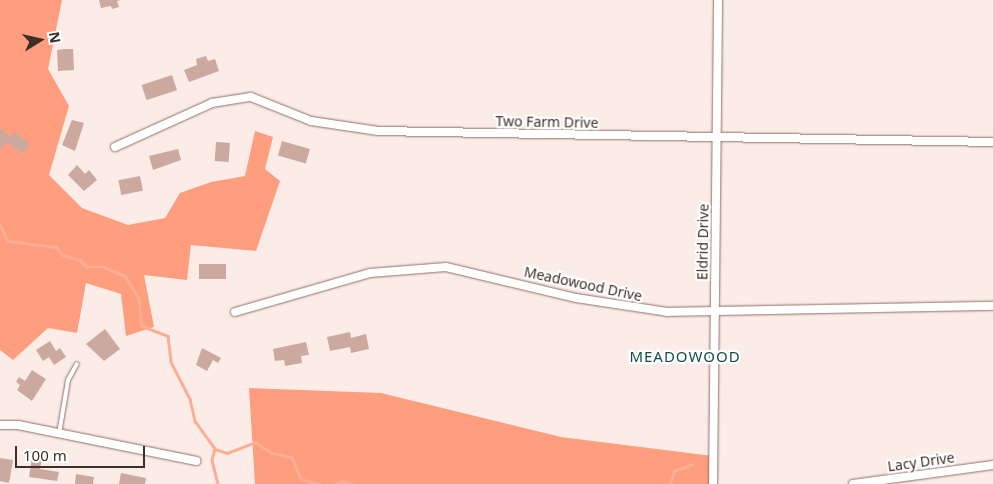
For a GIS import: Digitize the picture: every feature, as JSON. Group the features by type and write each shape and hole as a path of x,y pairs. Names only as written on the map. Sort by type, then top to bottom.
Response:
{"street":[{"name":"Eldrid Drive","path":"713,484 718,0"},
{"name":"Two Farm Drive","path":"115,146 161,124 235,98 251,97 328,125 378,131 993,142"},
{"name":"Meadowood Drive","path":"235,312 370,273 446,267 626,308 714,314 993,306"},
{"path":"0,425 18,425 196,461"},
{"name":"Lacy Drive","path":"853,484 993,465"}],"lane":[{"path":"59,434 68,380 77,364"}],"shaded area":[{"path":"0,0 62,0 48,69 69,106 49,175 82,208 128,225 165,218 180,193 211,182 245,176 255,131 273,137 265,169 280,181 256,251 191,245 187,280 144,275 154,327 126,336 121,294 86,283 77,333 48,328 13,360 0,350"},
{"path":"249,388 381,393 561,437 713,456 713,484 255,484"}],"building":[{"path":"99,0 121,0 117,1 119,7 112,9 111,6 101,8"},
{"path":"73,49 74,70 58,71 57,50"},
{"path":"206,56 208,61 215,59 219,71 189,82 184,70 197,65 196,59"},
{"path":"172,75 177,90 147,100 142,85"},
{"path":"72,120 84,123 75,151 62,145"},
{"path":"0,128 11,137 15,132 30,144 23,154 7,142 0,150"},
{"path":"282,141 310,149 306,163 278,155"},
{"path":"216,142 230,143 229,162 215,161"},
{"path":"178,149 181,160 153,170 149,156"},
{"path":"77,165 85,174 89,170 97,180 84,191 68,175"},
{"path":"140,176 143,191 121,195 118,180"},
{"path":"199,264 226,264 226,279 199,279"},
{"path":"105,329 120,349 104,361 86,344"},
{"path":"350,332 351,338 366,334 369,349 351,353 350,347 330,351 327,337"},
{"path":"50,341 56,351 60,348 66,357 54,365 49,357 43,361 36,350"},
{"path":"306,342 309,355 301,356 302,363 285,366 284,360 275,361 273,349"},
{"path":"202,348 221,358 218,363 213,360 207,371 196,365"},
{"path":"32,370 46,379 32,401 17,390 20,385 16,382 19,377 25,381"},
{"path":"32,457 42,458 40,469 59,472 57,481 29,477"},
{"path":"0,458 13,460 9,483 0,481"},
{"path":"121,473 146,478 145,484 119,484"},
{"path":"76,474 94,477 93,484 75,484"}],"waterway":[{"path":"0,224 8,241 56,247 63,255 80,260 87,267 104,267 125,276 139,298 142,326 168,336 171,362 190,399 195,421 215,449 227,453 255,442 272,453 292,457 301,479 319,484"},
{"path":"215,449 212,460 218,484"},
{"path":"670,484 674,471 692,464"},
{"path":"335,484 343,481 351,484"}],"district":[{"name":"MEADOWOOD","path":"685,357"}]}
